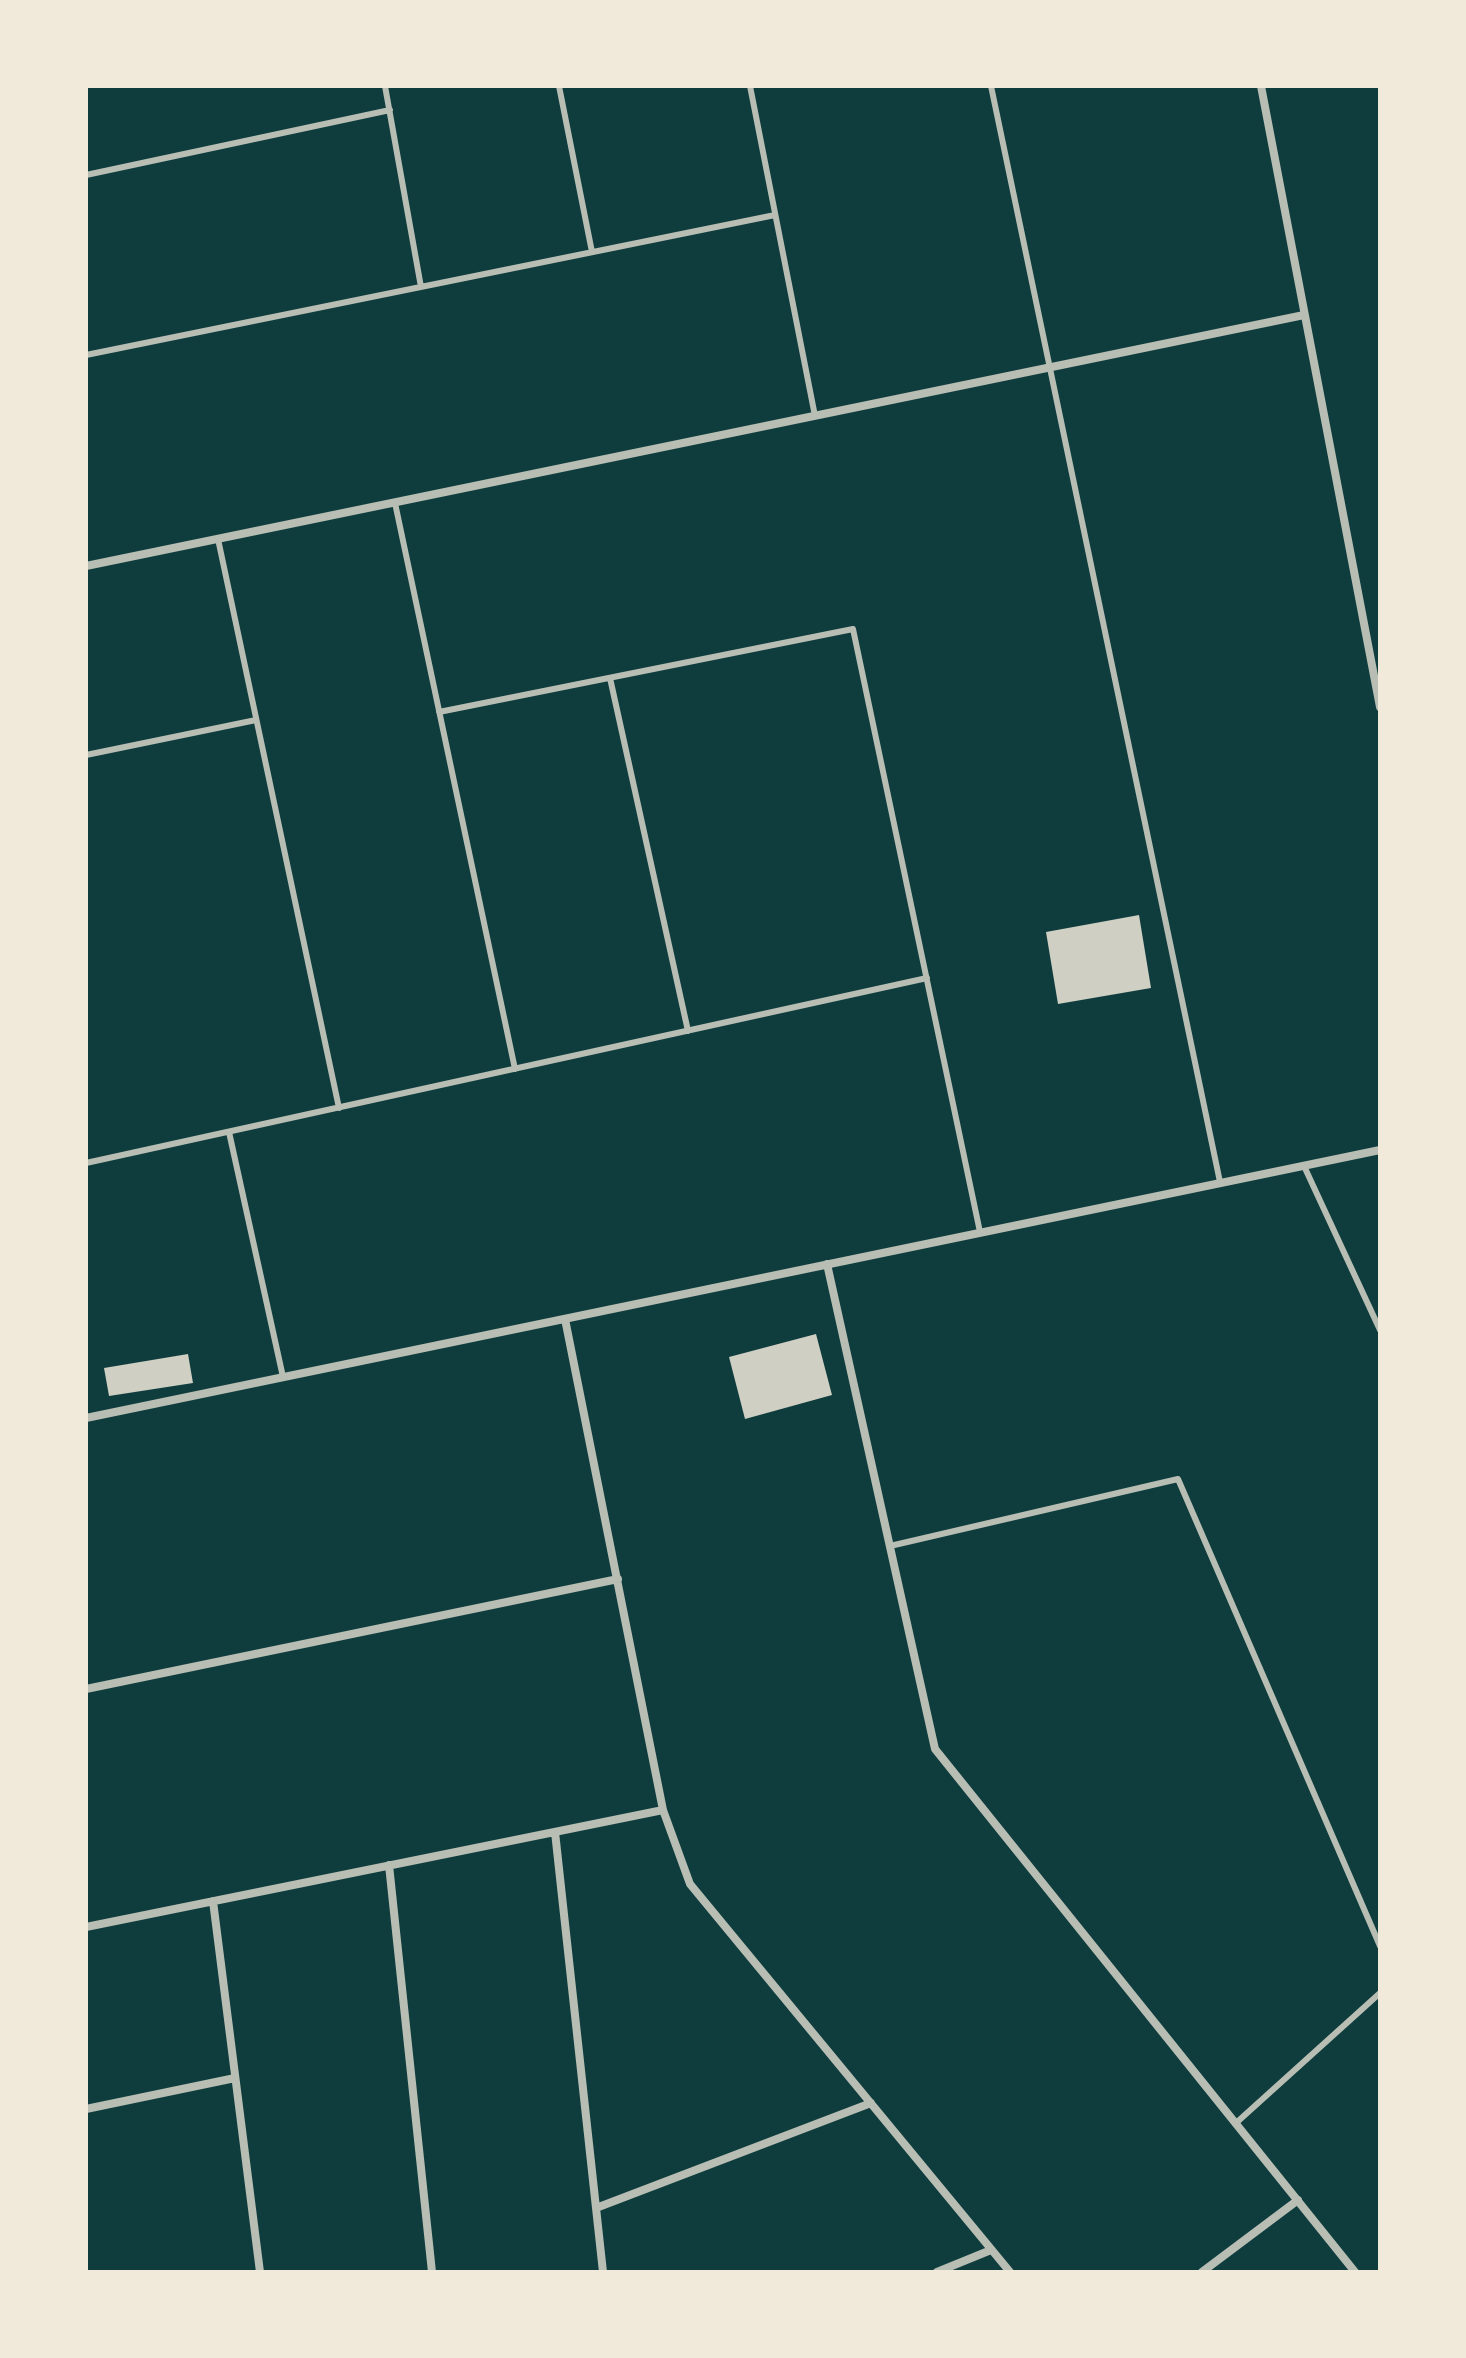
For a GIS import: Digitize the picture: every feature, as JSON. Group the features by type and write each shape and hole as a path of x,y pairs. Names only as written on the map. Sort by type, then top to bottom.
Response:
{"street":[{"path":"1261,86 1380,707"},
{"path":"86,566 1304,315"},
{"path":"86,1418 1380,1150"},
{"path":"827,1264 935,1749 1355,2272"},
{"path":"565,1319 663,1810 690,1884 1010,2272"},
{"path":"86,1689 618,1579"},
{"path":"86,1927 663,1810"},
{"path":"555,1832 603,2272"},
{"path":"389,1865 432,2272"},
{"path":"213,1901 260,2272"},
{"path":"86,2109 235,2078"},
{"path":"596,2208 871,2103"},
{"path":"1202,2272 1298,2200"},
{"path":"937,2272 991,2250"}],"lane":[{"path":"385,86 421,287"},
{"path":"559,86 592,252"},
{"path":"750,86 815,416"},
{"path":"991,86 1220,1182"},
{"path":"86,175 390,110"},
{"path":"86,355 775,215"},
{"path":"395,503 515,1069"},
{"path":"218,539 339,1108"},
{"path":"439,712 853,629 980,1232"},
{"path":"610,678 688,1031"},
{"path":"86,755 256,720"},
{"path":"86,1163 927,978"},
{"path":"229,1132 283,1377"},
{"path":"1304,1166 1380,1330"},
{"path":"890,1546 1178,1479 1380,1946"},
{"path":"1236,2123 1380,1993"}],"building":[{"path":"1139,915 1151,988 1058,1004 1046,932"},
{"path":"816,1334 832,1395 745,1419 729,1357"},
{"path":"188,1354 193,1383 109,1396 104,1368"}]}
